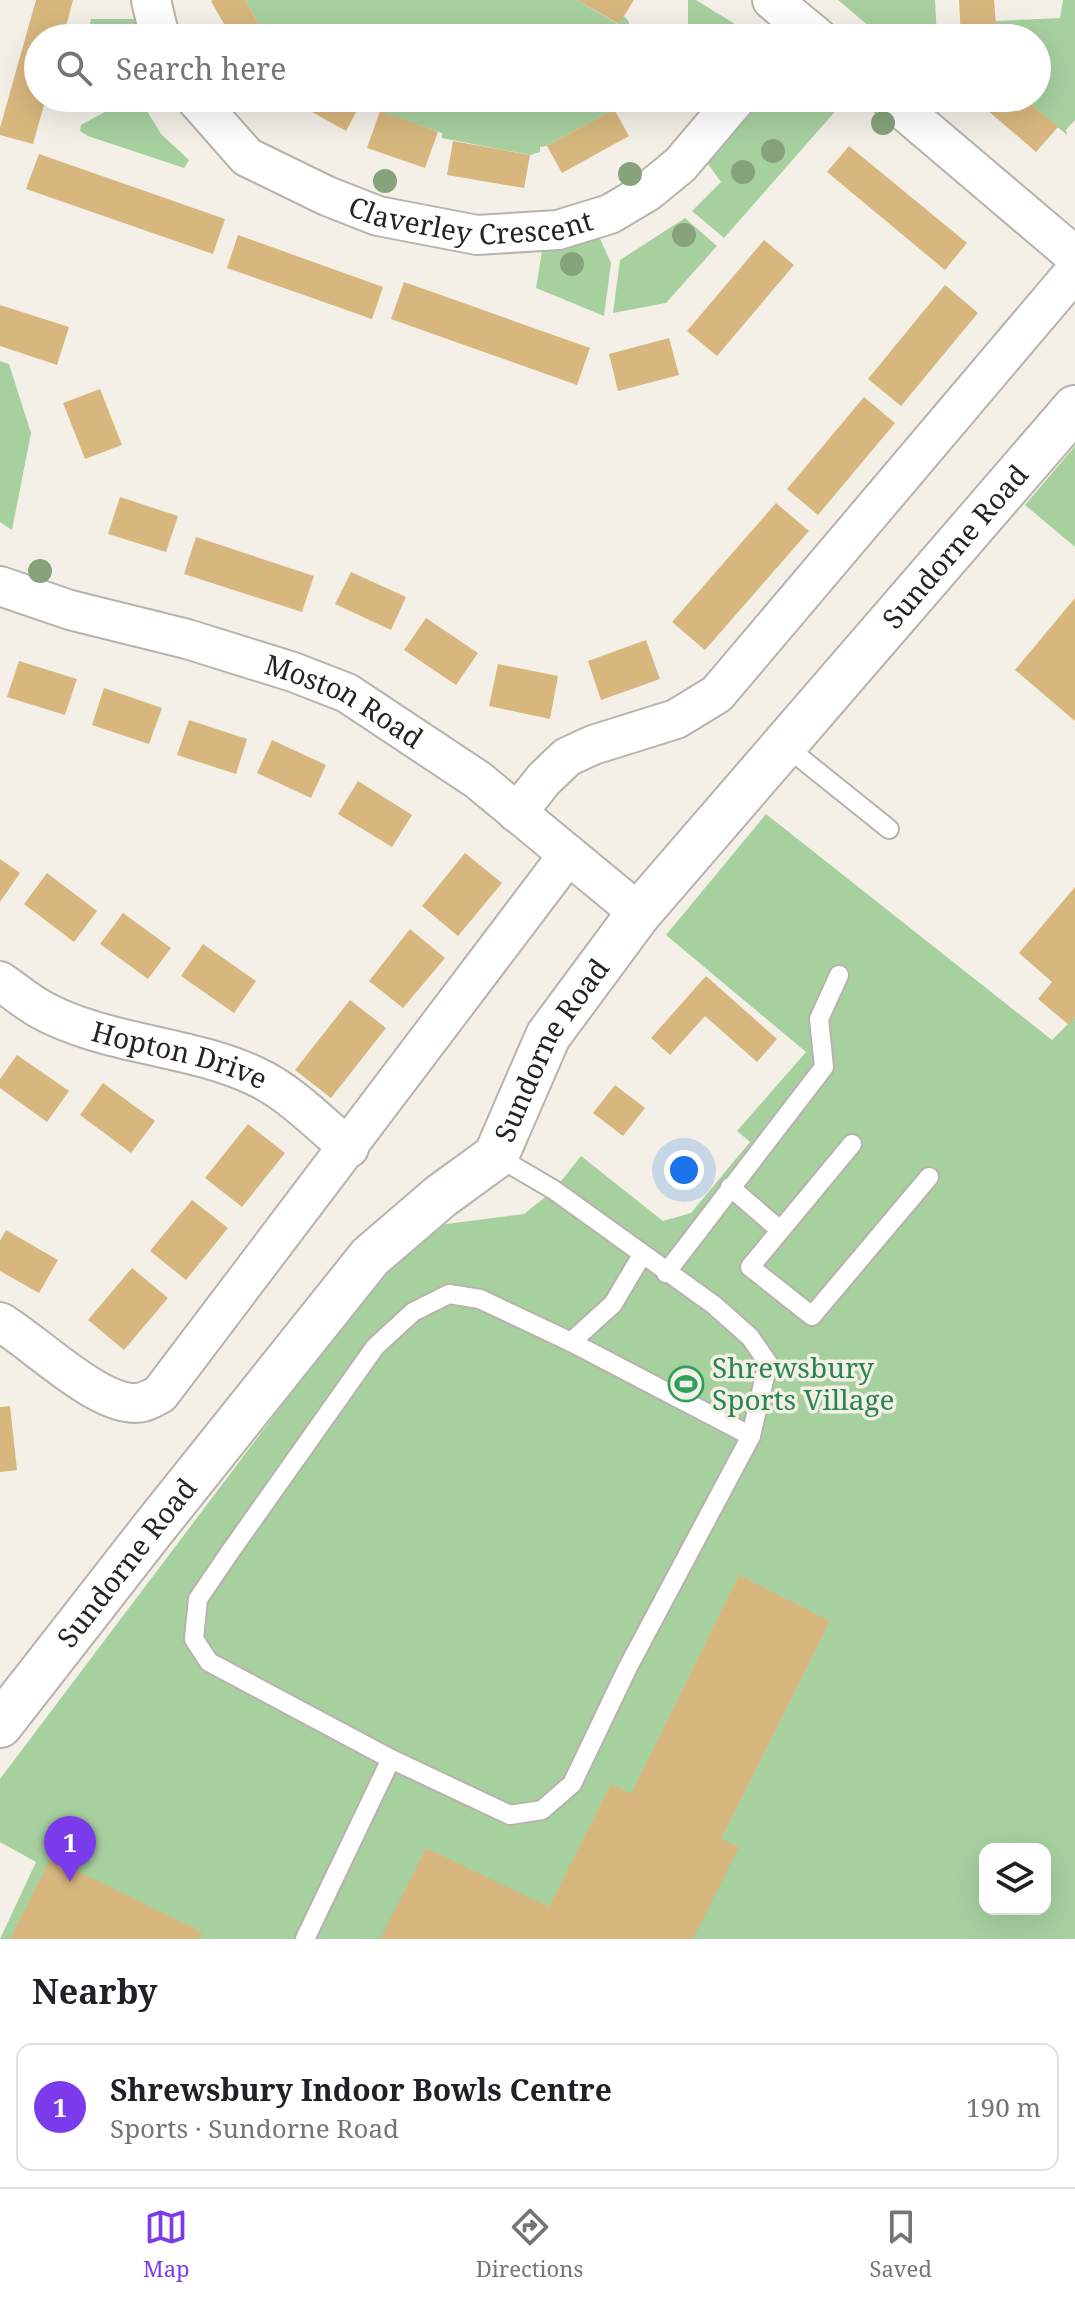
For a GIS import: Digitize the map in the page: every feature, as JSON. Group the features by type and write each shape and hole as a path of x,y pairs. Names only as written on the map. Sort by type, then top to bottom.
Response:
{"main road":[{"name":"Sundorne Road","path":"0,1725 370,1257 441,1196 496,1156 548,1036 639,913 1075,408"}],"street":[{"path":"151,0 157,24"},
{"name":"Claverley Crescent","path":"207,112 247,157 327,196 378,216 477,235 558,230 610,214 647,192 680,165 725,112"},
{"path":"905,112 1075,256"},
{"path":"517,813 544,779 567,757 593,745 676,719 717,694 1075,271"},
{"name":"Moston Road","path":"0,586 70,610 187,639 293,672 347,693 478,780 639,913"},
{"path":"0,1322 19,1332 81,1382 115,1398 141,1403 160,1394 568,855"},
{"name":"Hopton Drive","path":"0,981 42,1010 97,1031 211,1060 258,1077 349,1148"}],"lane":[{"path":"783,744 889,829"},
{"path":"666,1273 824,1067 819,1019 839,975"},
{"path":"852,1144 750,1267 812,1316 929,1177"},
{"path":"496,1156 554,1190 735,1322 768,1363 751,1436 628,1667 572,1784 542,1810 510,1815 391,1759 209,1662 194,1639 198,1599 375,1347 413,1312 449,1294 480,1299 571,1342 751,1436"},
{"path":"730,1187 780,1230"},
{"path":"571,1342 613,1304 642,1255"},
{"path":"305,1939 391,1759"}],"green space":[{"path":"245,0 577,0 618,24 259,24"},
{"path":"688,0 696,0 735,24 688,24"},
{"path":"838,0 935,0 936,24 866,24"},
{"path":"1063,0 1075,0 1075,120 1066,130 1067,135 1040,112 1051,112 1051,24 996,24 995,21 1060,18"},
{"path":"624,16 629,24 618,24"},
{"path":"91,19 138,19 140,24 90,24"},
{"path":"105,112 148,112 161,134 189,160 184,168 88,136 80,131 81,125"},
{"path":"379,112 609,112 530,155 442,138 442,133"},
{"path":"745,112 835,112 724,238 692,211 721,182 705,160"},
{"path":"685,218 717,246 666,303 613,313 620,260"},
{"path":"597,232 611,263 604,316 536,288 543,245"},
{"path":"0,361 9,364 31,433 12,530 0,522"},
{"path":"1075,446 1075,547 1025,505"},
{"name":"Shrewsbury Sports Village","path":"766,814 1052,1040 1075,1017 1075,1939 0,1939 36,1862 0,1842 0,1779 368,1291 431,1226 524,1214 554,1190 581,1156 663,1221 691,1213 750,1142 737,1131 806,1052 666,935"}],"building":[{"path":"36,0 73,0 67,24 29,24"},
{"path":"245,0 259,24 224,24 211,1"},
{"path":"577,0 634,0 619,24"},
{"path":"959,0 994,0 996,24 960,24"},
{"path":"24,43 24,112 42,112 33,144 0,135"},
{"path":"312,112 356,112 346,131"},
{"path":"380,112 438,132 425,168 367,148"},
{"path":"609,112 616,112 629,136 562,173 547,146"},
{"path":"989,112 1040,112 1058,127 1036,152"},
{"path":"453,141 530,155 524,188 447,175"},
{"path":"849,146 967,243 945,270 827,172"},
{"path":"39,154 225,219 213,254 26,189"},
{"path":"238,235 383,287 372,319 227,268"},
{"path":"764,240 794,265 717,356 687,331"},
{"path":"404,282 590,348 577,385 391,319"},
{"path":"945,285 978,313 901,406 868,379"},
{"path":"0,305 69,327 57,365 0,346"},
{"path":"669,338 679,375 618,391 609,354"},
{"path":"100,389 122,445 85,459 63,403"},
{"path":"864,397 895,423 818,515 787,489"},
{"path":"120,497 178,516 166,552 108,534"},
{"path":"776,503 809,531 705,650 672,622"},
{"path":"196,537 314,576 302,612 184,574"},
{"path":"351,572 406,597 391,630 335,604"},
{"path":"1075,598 1075,721 1015,670"},
{"path":"426,618 478,653 456,685 404,650"},
{"path":"646,640 660,679 601,700 588,661"},
{"path":"19,661 77,679 65,715 7,697"},
{"path":"498,664 558,676 550,719 489,706"},
{"path":"104,688 162,708 149,744 92,725"},
{"path":"189,720 247,739 236,774 177,755"},
{"path":"272,740 326,765 311,798 257,773"},
{"path":"358,781 412,815 392,847 338,814"},
{"path":"465,853 502,883 458,936 422,906"},
{"path":"0,859 20,873 0,902"},
{"path":"47,873 97,911 74,942 24,904"},
{"path":"1075,887 1075,1017 1069,1025 1038,999 1052,982 1019,953"},
{"path":"123,913 171,948 148,979 100,944"},
{"path":"410,929 445,958 403,1008 369,981"},
{"path":"203,944 256,981 234,1013 181,976"},
{"path":"706,976 777,1039 757,1062 705,1016 670,1055 651,1038"},
{"path":"350,1000 386,1028 331,1098 295,1070"},
{"path":"17,1055 69,1091 47,1122 0,1088 0,1079"},
{"path":"103,1083 155,1121 131,1153 80,1115"},
{"path":"615,1085 645,1108 623,1136 593,1113"},
{"path":"248,1124 285,1153 242,1207 205,1178"},
{"path":"192,1200 228,1228 186,1280 150,1251"},
{"path":"6,1230 58,1260 39,1293 0,1271 0,1241"},
{"path":"132,1268 168,1298 124,1350 88,1320"},
{"path":"10,1406 17,1470 0,1472 0,1407"},
{"path":"739,1575 830,1621 721,1839 739,1847 693,1939 380,1939 426,1848 549,1907 611,1784 631,1794"},
{"path":"51,1858 202,1932 199,1939 10,1939"}],"place":[{"name":"Shrewsbury Sports Village","path":"686,1384"},
{"name":"Shrewsbury Indoor Bowls Centre","path":"70,1882"}]}
